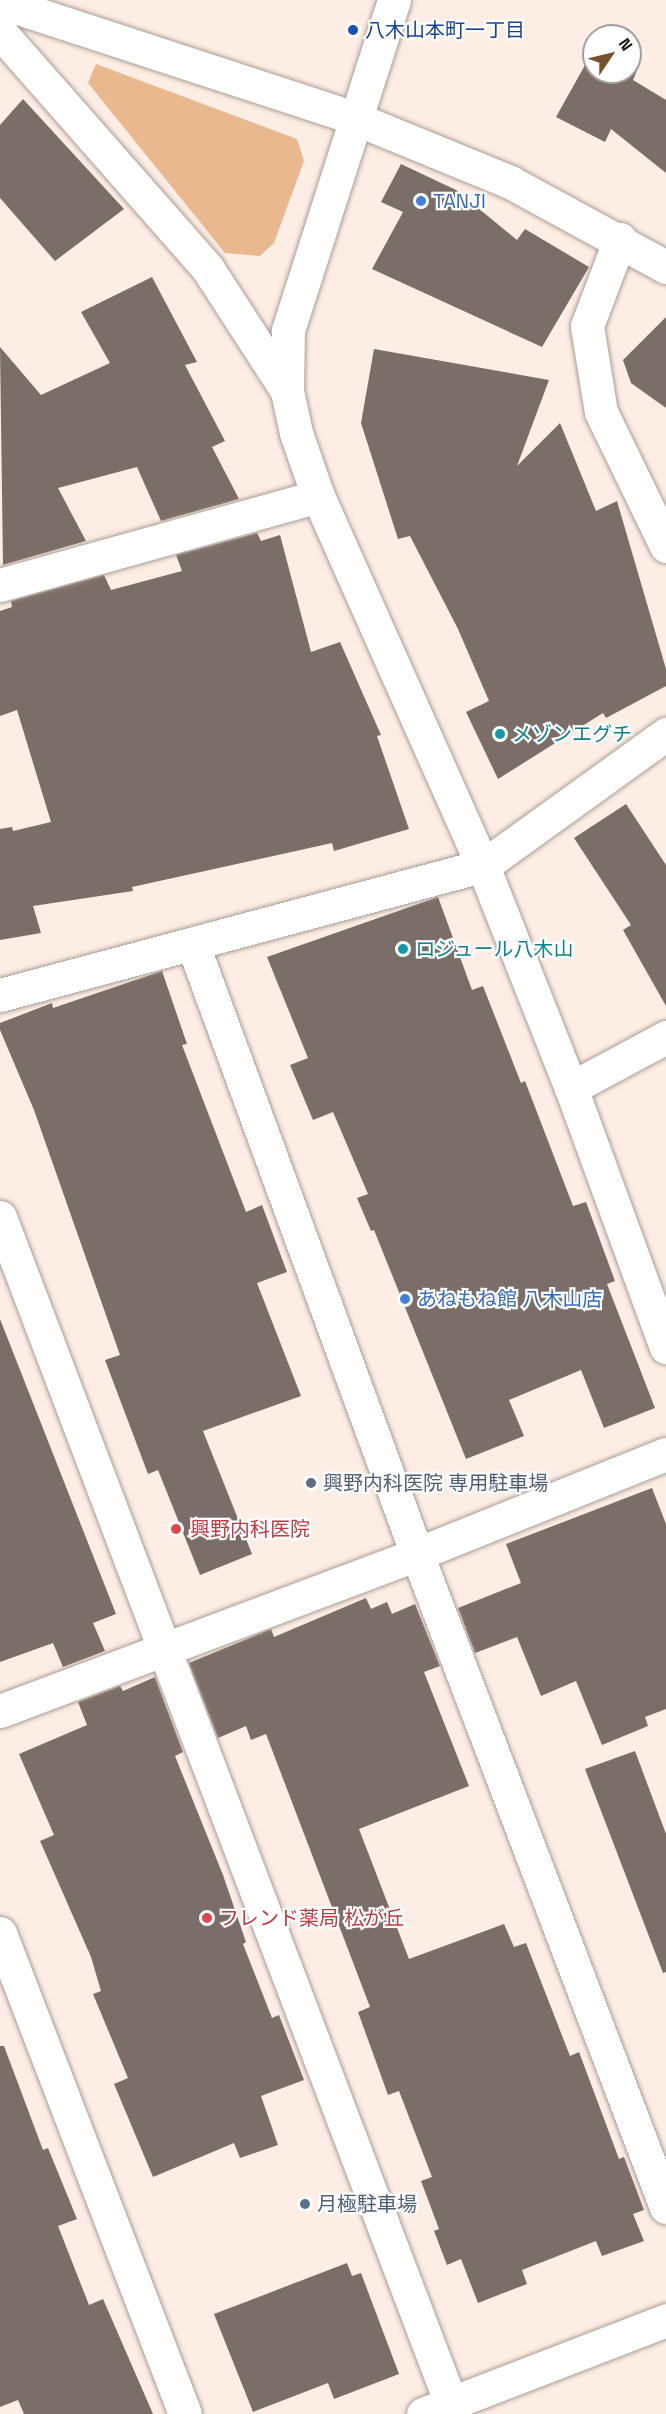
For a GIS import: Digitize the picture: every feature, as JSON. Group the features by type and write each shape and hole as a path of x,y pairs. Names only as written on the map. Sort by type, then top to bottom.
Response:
{"street":[{"path":"394,0 354,118 288,331 286,392 296,433 318,496 483,866 571,1088 666,1347"},
{"path":"0,2 354,118 510,182 620,239 666,267"},
{"path":"0,32 208,269 286,392"},
{"path":"620,239 587,326 601,412 666,546"},
{"path":"0,585 318,496"},
{"path":"0,995 483,866 666,734"},
{"path":"193,945 417,1554 666,2207"},
{"path":"571,1088 666,1037"},
{"path":"0,1217 443,2411 666,2320"},
{"path":"0,1711 417,1554 666,1454"},
{"path":"0,1933 185,2414"}],"shaded area":[{"path":"96,64 297,139 304,161 274,243 260,256 225,253 88,83"}],"building":[{"path":"582,70 582,84 640,84 666,100 666,173 611,129 605,142 556,117"},
{"path":"23,99 124,209 55,261 0,198 0,125"},
{"path":"401,164 456,190 517,240 525,229 589,267 542,347 372,269 403,212 381,202"},
{"path":"152,277 197,362 185,365 225,441 212,447 239,499 161,521 137,467 58,488 86,541 3,565 0,347 41,395 110,363 81,312"},
{"path":"666,317 666,408 631,383 623,360"},
{"path":"374,349 549,380 517,466 560,423 596,511 617,501 666,669 666,686 606,718 603,713 498,779 466,712 489,701 458,629 410,536 398,539 361,423"},
{"path":"257,533 261,541 280,535 311,652 340,642 381,735 377,736 409,829 334,851 332,843 132,887 133,891 33,906 41,933 0,940 0,829 12,827 13,831 51,822 17,710 0,716 0,611 12,607 11,601 104,575 111,590 182,571 176,555"},
{"path":"626,804 666,865 666,1006 623,930 631,925 574,838"},
{"path":"438,897 472,990 483,986 521,1083 525,1081 573,1206 586,1202 615,1281 607,1284 655,1408 604,1428 581,1370 509,1400 524,1436 466,1459 374,1230 371,1231 357,1198 368,1194 333,1112 313,1120 290,1065 308,1058 267,957"},
{"path":"162,971 187,1044 182,1045 246,1212 262,1205 287,1272 257,1283 301,1396 203,1431 252,1554 200,1575 158,1470 148,1474 105,1360 120,1355 34,1110 0,1030 0,1023 52,1003 53,1008"},
{"path":"0,1319 116,1614 93,1623 105,1651 63,1667 53,1643 0,1662"},
{"path":"652,1488 666,1524 666,1709 645,1717 648,1726 602,1745 576,1681 541,1696 517,1637 475,1653 458,1608 521,1583 506,1544"},
{"path":"366,1598 371,1609 387,1602 392,1614 415,1604 440,1666 424,1672 469,1786 359,1829 409,1959 504,1924 514,1947 526,1943 570,2056 579,2052 619,2159 624,2157 644,2210 633,2214 644,2241 602,2256 596,2241 522,2270 527,2284 478,2303 461,2259 447,2265 434,2231 439,2229 421,2181 432,2177 399,2091 388,2095 358,2012 370,2007 266,1734 251,1740 246,1726 218,1738 189,1663 271,1629 274,1637"},
{"path":"155,1677 183,1752 175,1756 223,1875 246,1942 243,1944 272,2018 279,2015 304,2080 261,2096 278,2145 240,2158 234,2143 153,2177 114,2084 128,2078 93,1994 101,1991 91,1957 40,1841 54,1835 19,1754 87,1725 78,1702 120,1686 123,1691"},
{"path":"635,1751 666,1834 666,1972 663,1973 585,1769"},
{"path":"0,2046 4,2046 43,2150 48,2148 77,2219 58,2226 89,2305 103,2299 153,2414 24,2414 18,2400 0,2407"},
{"path":"347,2263 352,2276 361,2273 399,2374 334,2399 328,2383 253,2412 214,2314"}],"place":[{"name":"八木山本町一丁目","path":"353,30"},
{"name":"TANJI","path":"421,201"},
{"name":"メゾンエグチ","path":"500,734"},
{"name":"ロジュール八木山","path":"403,949"},
{"name":"あねもね館 八木山店","path":"405,1299"},
{"name":"興野内科医院 専用駐車場","path":"311,1483"},
{"name":"興野内科医院","path":"176,1529"},
{"name":"フレンド薬局 松が丘","path":"207,1918"},
{"name":"月極駐車場","path":"305,2204"}]}
